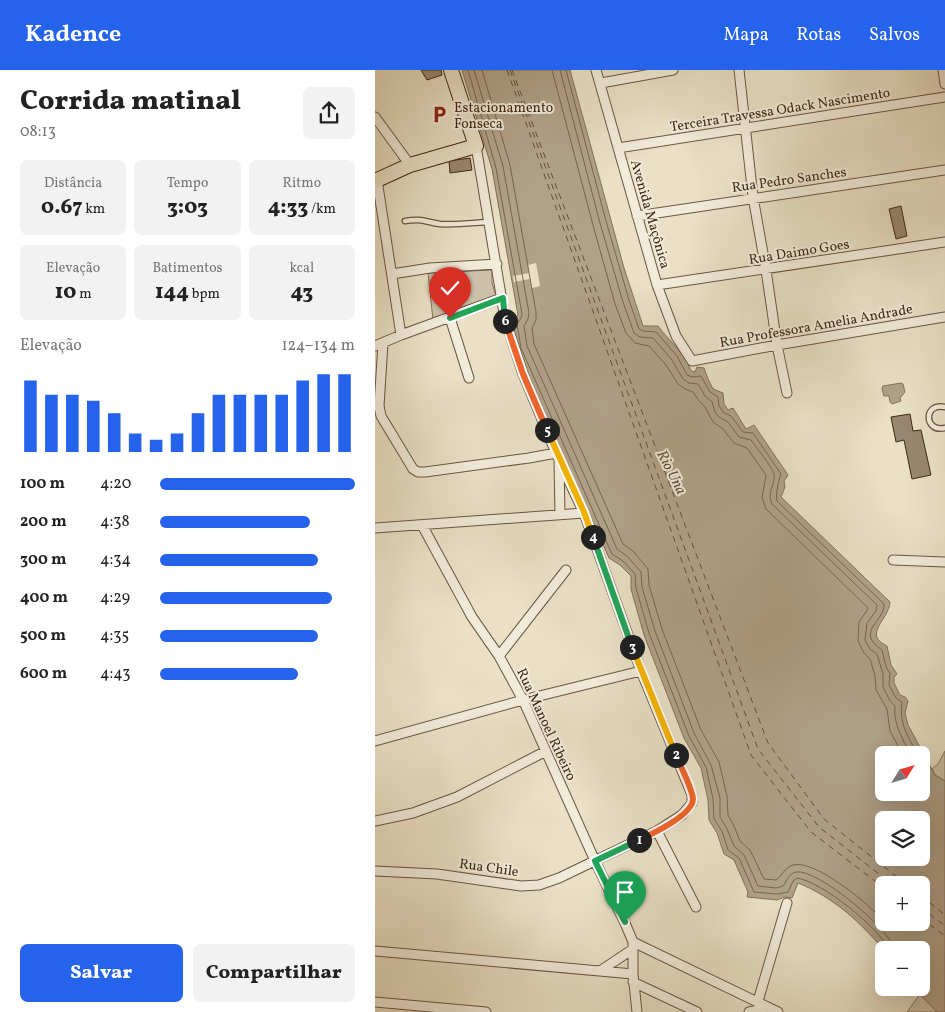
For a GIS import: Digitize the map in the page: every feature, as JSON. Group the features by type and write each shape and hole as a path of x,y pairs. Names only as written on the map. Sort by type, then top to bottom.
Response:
{"main road":[{"path":"376,181 410,165 476,146 451,70"}],"street":[{"name":"Avenida Maçônica","path":"597,70 657,285 676,336 692,361"},
{"path":"601,83 673,70"},
{"path":"739,70 753,197 777,345 787,393"},
{"path":"943,70 945,84"},
{"name":"Terceira Travessa Odack Nascimento","path":"618,148 945,97"},
{"path":"375,117 410,165"},
{"path":"375,741 523,700 641,671 584,512 558,457 523,374 511,340 505,319 476,146"},
{"name":"Rua Pedro Sanches","path":"637,216 753,197 945,170"},
{"path":"376,181 401,335"},
{"name":"Rua Daimo Goes","path":"657,285 945,242"},
{"path":"392,274 430,268 497,264"},
{"path":"503,298 401,335 379,345 381,416 409,464 416,472 529,458 558,457"},
{"name":"Rua Professora Amelia Andrade","path":"692,361 945,317"},
{"path":"450,318 469,378"},
{"path":"558,457 559,514"},
{"path":"375,528 584,512"},
{"name":"Rua Manoel Ribeiro","path":"422,525 472,617 499,656 523,700 633,946"},
{"path":"893,560 945,562"},
{"path":"499,656 565,570"},
{"name":"Rua Chile","path":"375,870 437,874 532,886 553,881 657,831 688,809 692,803 692,795 641,671"},
{"path":"375,821 413,813 457,797 545,750"},
{"path":"657,831 696,907"},
{"path":"762,1007 787,903"},
{"path":"600,971 633,946"},
{"path":"633,946 633,978 637,1012"},
{"path":"633,946 762,1007 777,1012"},
{"path":"375,951 600,971 633,978 697,1012"},
{"path":"375,1002 486,1012"},
{"path":"749,1012 762,1007"}],"lane":[{"path":"405,220 423,219 439,224 490,222"},
{"path":"945,407 934,408 929,414 929,422 934,428 945,428"}],"shaded area":[{"path":"492,270 492,283 496,296 433,320 428,273"},
{"path":"945,751 945,781 935,775 932,769 938,764"},
{"path":"919,996 922,996 937,1012 907,1012"}],"water":[{"name":"Rio Una","path":"462,70 570,70 624,268 643,326 658,326 681,353 691,371 695,372 697,367 704,368 713,389 723,393 724,404 728,410 733,408 746,429 754,425 788,475 784,481 785,487 781,497 890,602 889,609 879,626 877,637 887,646 891,665 897,674 894,677 894,683 900,695 908,701 905,713 908,725 919,746 875,746 875,801 930,801 930,766 935,775 945,781 945,1012 937,1012 922,996 930,996 930,941 876,941 845,911 823,895 798,883 792,898 785,897 777,900 747,897 748,892 734,860 724,854 717,833 709,820 708,800 701,768 684,738 644,635 631,589 631,576 620,565 609,558 516,349 511,321 518,315 492,169"},
{"path":"901,383 905,392 900,398 901,401 892,404 889,396 884,396 883,386"}],"pier":[{"path":"536,263 540,286 532,288 530,279 514,282 513,276 529,273 528,265"}],"building":[{"path":"421,70 441,70 442,75 427,80"},
{"path":"470,158 472,170 450,173 449,161"},
{"path":"901,206 907,236 896,239 889,209"},
{"path":"910,414 913,431 921,430 931,475 912,479 904,440 896,442 891,417"}],"ferry route":[{"path":"507,70 751,755 811,832 875,881"},
{"path":"510,70 758,749 819,827 882,876"},
{"path":"512,70 768,743 824,819 896,876"},
{"path":"930,903 945,915"},
{"path":"930,914 945,926"},
{"path":"930,925 945,936"}],"place":[{"name":"Estacionamento Fonseca","path":"440,115"}],"route":[{"path":"450,318 503,298 505,319 523,374 559,460 584,512 641,671 692,795 691,806 682,815 657,831 595,861 625,922"}]}
